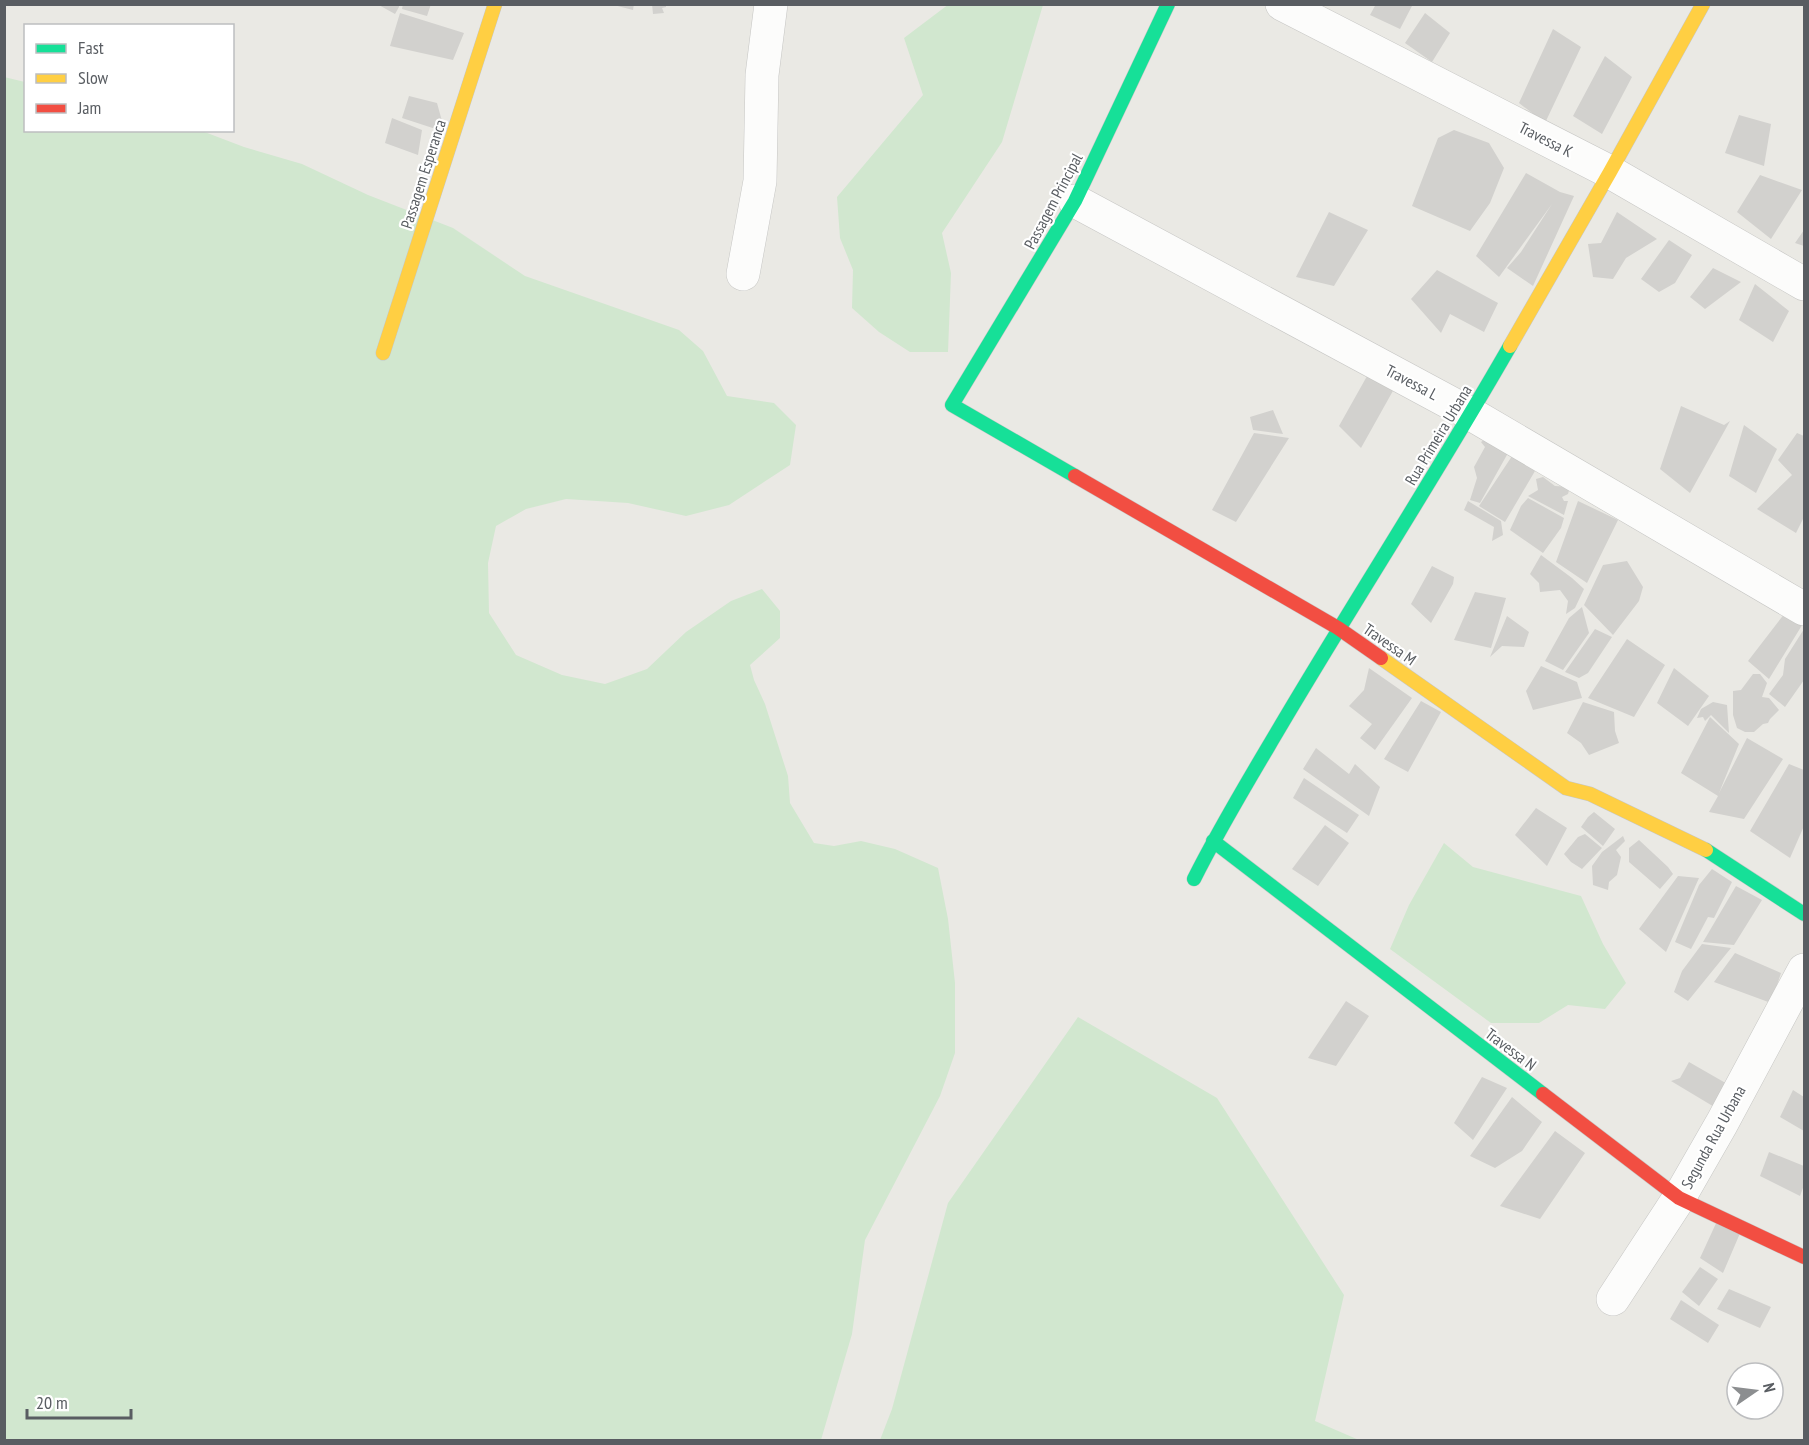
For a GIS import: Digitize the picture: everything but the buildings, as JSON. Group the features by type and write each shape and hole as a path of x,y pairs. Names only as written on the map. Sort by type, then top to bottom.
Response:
{"street":[{"name":"Passagem Esperanca","path":"383,353 495,4"},
{"path":"743,274 760,181 762,75 771,4"},
{"name":"Passagem Principal","path":"951,405 1075,201 1168,4"},
{"name":"Travessa K","path":"1282,4 1610,172 1804,284"},
{"name":"Rua Primeira Urbana","path":"1194,879 1213,841 1338,628 1471,414 1703,4"},
{"name":"Travessa L","path":"1075,201 1471,414 1804,609"},
{"name":"Travessa M","path":"951,405 1338,628 1566,788 1590,794 1708,851 1804,914"},
{"name":"Travessa N","path":"1213,841 1678,1198 1804,1257"},
{"name":"Segunda Rua Urbana","path":"1613,1299 1678,1198 1722,1123 1804,970"}],"green space":[{"path":"949,4 1043,5 1002,142 942,233 951,273 948,352 910,352 879,332 852,308 853,270 840,238 837,197 923,95 904,38"},
{"path":"4,77 24,82 24,132 205,132 244,147 302,164 368,195 453,228 525,276 679,330 703,351 727,396 774,403 796,425 790,465 729,505 686,516 628,503 566,499 526,509 496,526 488,563 489,613 516,655 562,675 605,684 647,669 686,632 731,601 762,589 780,611 780,638 750,665 788,776 790,803 814,843 834,846 861,841 895,849 938,868 948,919 955,983 955,1053 940,1096 865,1240 852,1334 821,1440 5,1440"},
{"path":"1444,843 1473,867 1581,896 1603,944 1626,983 1605,1009 1568,1005 1539,1023 1491,1023 1390,949 1409,905"},
{"path":"1078,1017 1217,1098 1344,1295 1315,1421 1359,1440 880,1440 892,1409 948,1203"}],"traffic: fast":[{"path":"1075,476 952,405 1075,201 1168,4"},
{"path":"1194,879 1277,732 1510,346"},
{"path":"1213,841 1543,1094"},
{"path":"1706,850 1804,914"}],"traffic: slow":[{"path":"383,353 495,4"},
{"path":"1510,346 1703,4"},
{"path":"1381,658 1566,788 1590,794 1706,850"}],"traffic: jam":[{"path":"1075,476 1338,628 1381,658"},
{"path":"1543,1094 1679,1198 1804,1257"}]}
